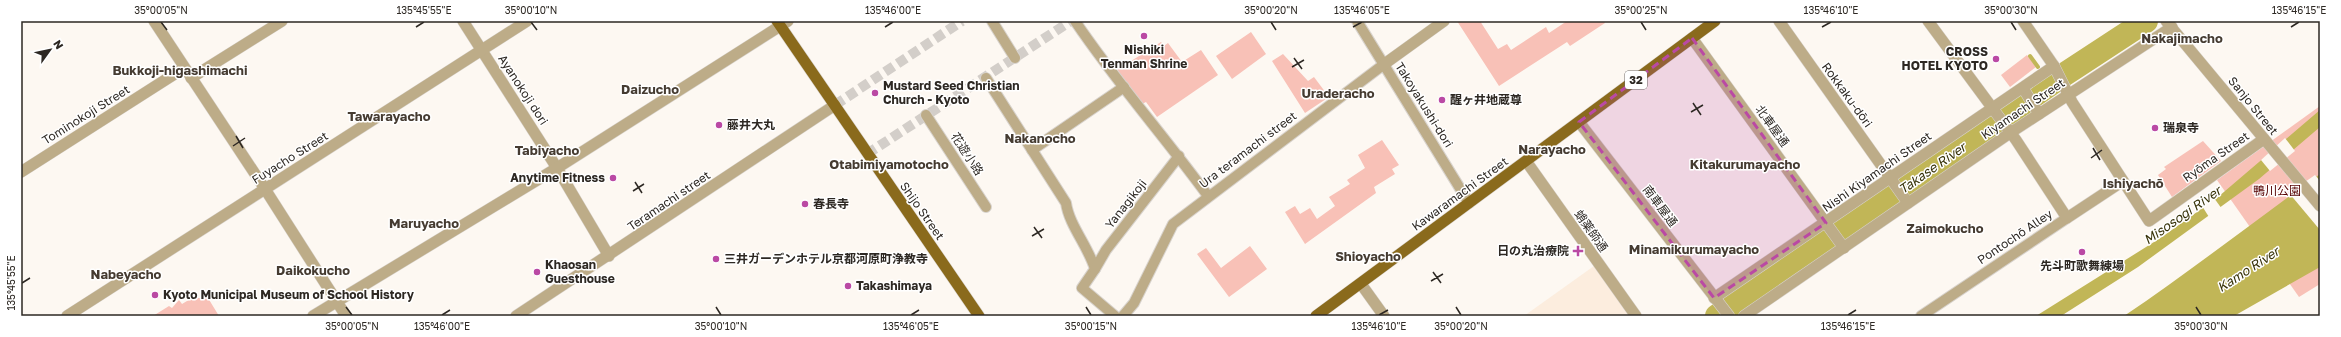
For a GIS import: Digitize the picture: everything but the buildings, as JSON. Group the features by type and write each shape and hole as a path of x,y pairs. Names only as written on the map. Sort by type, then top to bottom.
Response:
{"main road":[{"name":"Kawaramachi Street","path":"1316,316 1715,21"},
{"name":"Shijo Street","path":"782,23 835,105 979,316"}],"street":[{"path":"154,21 265,189 346,316"},
{"path":"191,78 282,21"},
{"name":"Ayanokoji dori","path":"463,21 557,168 609,256"},
{"name":"Fuyacho Street","path":"67,316 527,21"},
{"path":"992,21 1015,58"},
{"path":"1075,21 1208,196"},
{"name":"Takoyakushi-dori","path":"1357,21 1469,203"},
{"name":"Ura teramachi street","path":"1122,316 1132,307 1170,227 1208,196 1444,21"},
{"name":"Rokkaku-dōri","path":"1778,21 1906,200"},
{"path":"1928,21 2007,129 2067,218"},
{"name":"Ryōma Street","path":"2023,21 2055,69 2066,90 2149,220 2267,143"},
{"path":"313,316 557,168 782,23"},
{"name":"Kiyamachi Street","path":"1744,316 1841,244 2007,129 2172,23"},
{"name":"Sanjo Street","path":"2172,23 2267,143 2320,206"},
{"name":"北車屋通","path":"1692,38 1841,244"},
{"name":"Tominokoji Street","path":"21,172 184,68"},
{"name":"Nishi Kiyamachi Street","path":"1717,301 2055,69"},
{"path":"986,78 1066,203 1067,214 1082,238 1095,268"},
{"path":"1032,150 1124,87"},
{"path":"2024,90 2037,110"},
{"name":"Teramachi street","path":"516,316 609,256 835,105"},
{"name":"花遊小路","path":"926,115 986,207"},
{"name":"南車屋通","path":"1579,122 1729,316"},
{"name":"Yanagikoji","path":"1115,316 1082,288 1106,250 1179,156"},
{"name":"蛸薬師通","path":"1526,161 1636,316"},
{"name":"Pontochō Alley","path":"1921,316 2123,181"},
{"path":"1360,284 1384,316"}],"highlighted area":[{"path":"1692,38 1826,223 1714,298 1579,122"}],"shaded area":[{"path":"1594,266 1629,316 1524,316"}],"green space":[{"path":"1457,21 1480,21 1498,49 1507,44 1511,50 1546,27 1549,33 1567,21 1604,21 1605,23 1570,46 1567,42 1499,86"},
{"path":"1251,32 1266,54 1232,79 1216,56"},
{"path":"1161,42 1164,46 1168,43 1182,62 1201,50 1218,75 1157,117 1146,102 1142,104 1117,70"},
{"path":"1283,54 1308,81 1314,77 1329,97 1305,113 1272,61"},
{"path":"2027,55 2036,67 2010,87 2001,75"},
{"name":"鴨川公園","path":"2320,106 2320,284 2299,297 2217,180"},
{"path":"1382,140 1399,165 1392,169 1395,174 1374,187 1376,193 1305,244 1285,212 1295,206 1300,214 1310,208 1317,219 1335,206 1329,197 1350,184 1347,180 1365,168 1358,155"},
{"path":"2203,141 2221,161 2172,197 2158,175 2166,169 2164,167"},
{"path":"1250,246 1267,269 1229,297 1197,254 1206,248 1221,268"},
{"path":"192,298 208,298 219,316 153,316 169,306 172,308 179,300 182,304"}],"water":[{"path":"2320,110 2320,127 2259,179 2138,267 2061,316 2036,316 2162,237 2218,197"},
{"name":"Kamo River","path":"2320,174 2320,267 2234,316 2124,316 2174,281"}],"pier":[{"path":"2285,138 2295,151 2270,171 2261,160"},
{"path":"2315,175 2320,181 2320,230 2289,193"},
{"path":"2214,198 2222,209 2209,217 2202,206"}],"waterway":[{"name":"Takase River","path":"1717,316 2065,74 2146,21"},
{"path":"2030,56 2038,67"}],"tunnel":[{"path":"835,105 962,21"},
{"path":"867,154 1071,21"}],"place":[{"name":"Nishiki Tenman Shrine","path":"1144,36"},
{"name":"CROSS HOTEL KYOTO","path":"1996,59"},
{"name":"Mustard Seed Christian Church - Kyoto","path":"875,93"},
{"name":"醒ヶ井地蔵尊","path":"1442,100"},
{"name":"藤井大丸","path":"719,125"},
{"name":"瑞泉寺","path":"2155,128"},
{"name":"Anytime Fitness","path":"613,178"},
{"name":"春長寺","path":"805,204"},
{"name":"日の丸治療院","path":"1578,251"},
{"name":"先斗町歌舞練場","path":"2082,252"},
{"name":"三井ガーデンホテル京都河原町浄教寺","path":"716,259"},
{"name":"Khaosan Guesthouse","path":"537,272"},
{"name":"Takashimaya","path":"848,286"},
{"name":"Kyoto Municipal Museum of School History","path":"155,295"}],"district":[{"name":"Nakajimacho","path":"2182,38"},
{"name":"Bukkoji-higashimachi","path":"180,70"},
{"name":"Daizucho","path":"650,89"},
{"name":"Uraderacho","path":"1338,93"},
{"name":"Tawarayacho","path":"389,116"},
{"name":"Nakanocho","path":"1040,138"},
{"name":"Narayacho","path":"1552,149"},
{"name":"Tabiyacho","path":"547,150"},
{"name":"Otabimiyamotocho","path":"889,164"},
{"name":"Kitakurumayacho","path":"1745,164"},
{"name":"Ishiyachō","path":"2133,183"},
{"name":"Maruyacho","path":"424,223"},
{"name":"Zaimokucho","path":"1945,228"},
{"name":"Minamikurumayacho","path":"1694,249"},
{"name":"Shioyacho","path":"1368,256"},
{"name":"Daikokucho","path":"313,270"},
{"name":"Nabeyacho","path":"126,274"}],"water label":[{"name":"Misosogi River","path":"2182,215"}]}
